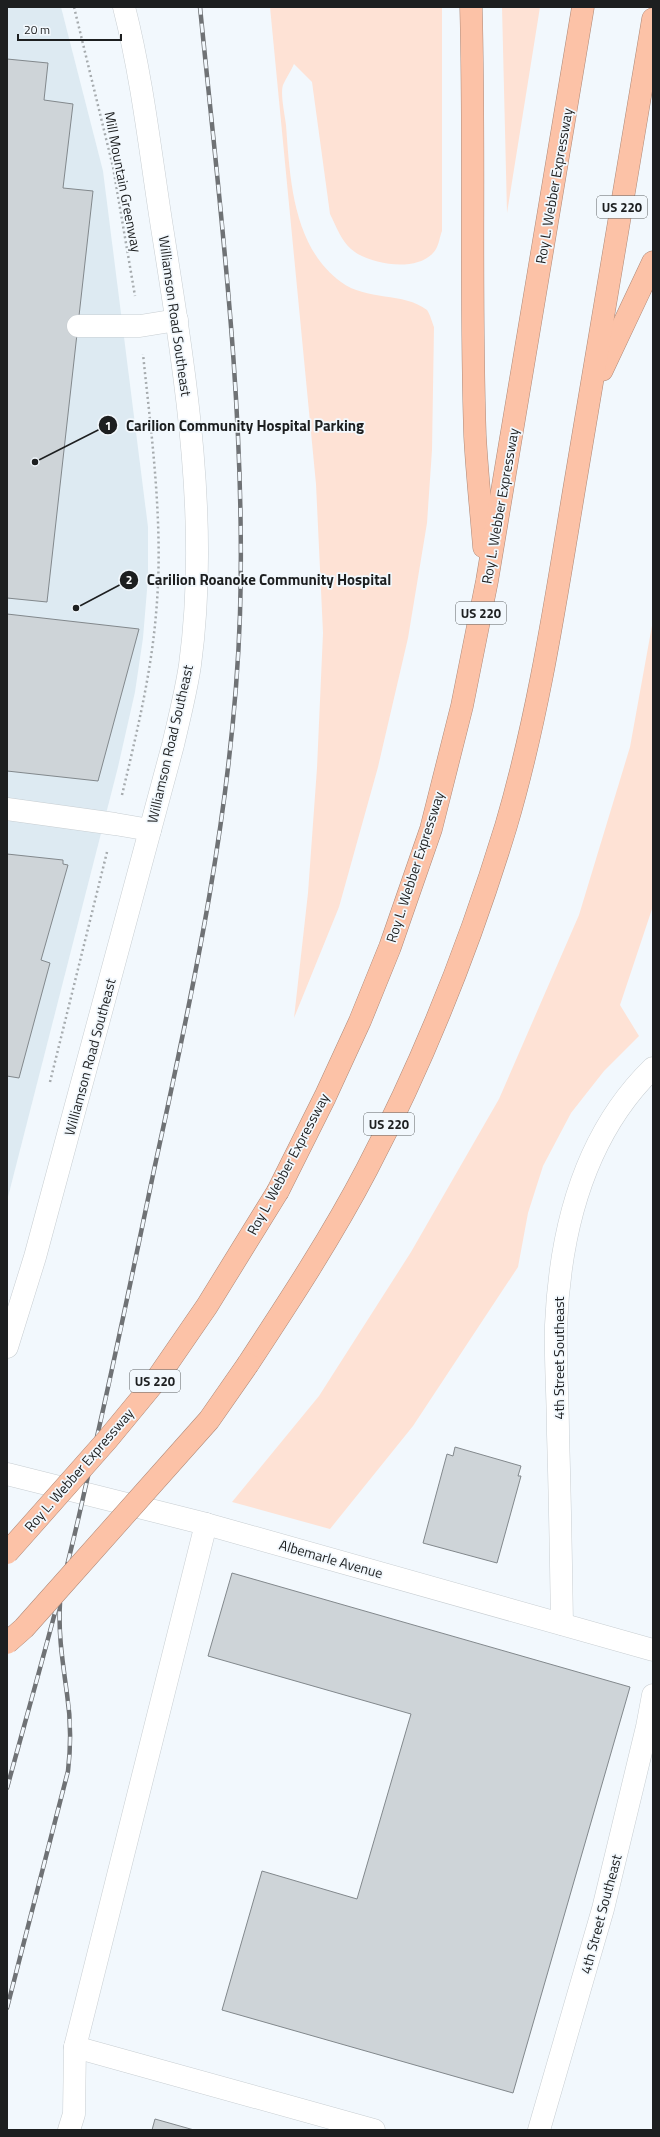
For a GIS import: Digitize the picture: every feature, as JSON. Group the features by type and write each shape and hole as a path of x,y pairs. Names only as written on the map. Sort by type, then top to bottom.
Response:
{"highway":[{"path":"471,7 473,82 472,278 475,437 487,581"},
{"name":"Roy L. Webber Expressway","path":"7,1553 107,1440 154,1383 207,1306 278,1191 325,1097 360,1021 390,947 431,829 462,706 487,581 583,7"},
{"name":"US 220","path":"7,1643 24,1628 209,1420 248,1364 295,1292 367,1170 398,1107 448,994 479,909 506,824 543,674 653,20"},
{"path":"590,394 653,262"}],"street":[{"name":"Williamson Road Southeast","path":"7,1347 35,1257 150,830 183,704 190,664 195,602 196,502 190,423 177,320 143,105 124,7"},
{"path":"78,326 140,326 177,320"},
{"path":"7,809 150,830"},
{"name":"4th Street Southeast","path":"562,1624 556,1326 562,1261 576,1199 587,1164 612,1118 644,1077 653,1068"},
{"name":"Albemarle Avenue","path":"7,1474 206,1524 653,1650"},
{"path":"70,2130 74,2114 75,2047 206,1524"},
{"name":"4th Street Southeast","path":"539,2130 603,1909 647,1727 653,1695"},
{"path":"75,2047 374,2130"}],"path":[{"name":"Mill Mountain Greenway","path":"74,7 113,167 140,326 144,364"}],"shaded area":[{"path":"7,7 61,7 103,171 148,527 148,578 143,638 135,692 118,767 8,1197"},
{"path":"270,7 442,7 442,231 436,249 429,257 419,262 407,264 382,263 359,255 347,245 339,233 330,214 312,82 294,64 284,82 282,89 290,167 297,211 313,250 325,267 341,282 362,292 396,298 418,304 427,310 434,327 432,450 427,523 408,638 378,767 339,907 294,1018 308,893 317,768 323,633 316,484"},
{"path":"502,7 540,7 507,213"},
{"path":"653,620 653,906 620,1005 639,1036 604,1071 571,1113 543,1166 528,1213 518,1267 413,1426 330,1529 232,1502 319,1396 411,1252 499,1099 579,915 630,747"}],"building":[{"path":"7,59 48,63 44,100 73,104 63,188 93,191 47,602 7,598"},
{"path":"7,614 139,629 98,781 7,771"},
{"path":"7,854 63,860 63,864 68,865 41,960 50,963 19,1078 7,1076"},
{"path":"455,1447 521,1466 518,1476 521,1476 497,1563 423,1543 447,1454 453,1456"},
{"path":"232,1573 630,1687 513,2093 222,2010 262,1871 357,1899 411,1714 208,1656"},
{"path":"155,2119 194,2130 152,2130"}],"railway":[{"path":"7,1788 67,1564 121,1330 197,963 210,894 230,754 240,614 241,538 239,462 230,310 200,7"},
{"path":"7,2008 68,1771 70,1723 60,1638 60,1603"}],"place":[{"name":"Carilion Community Hospital Parking","path":"35,462"},
{"name":"Carilion Roanoke Community Hospital","path":"76,608"}]}
